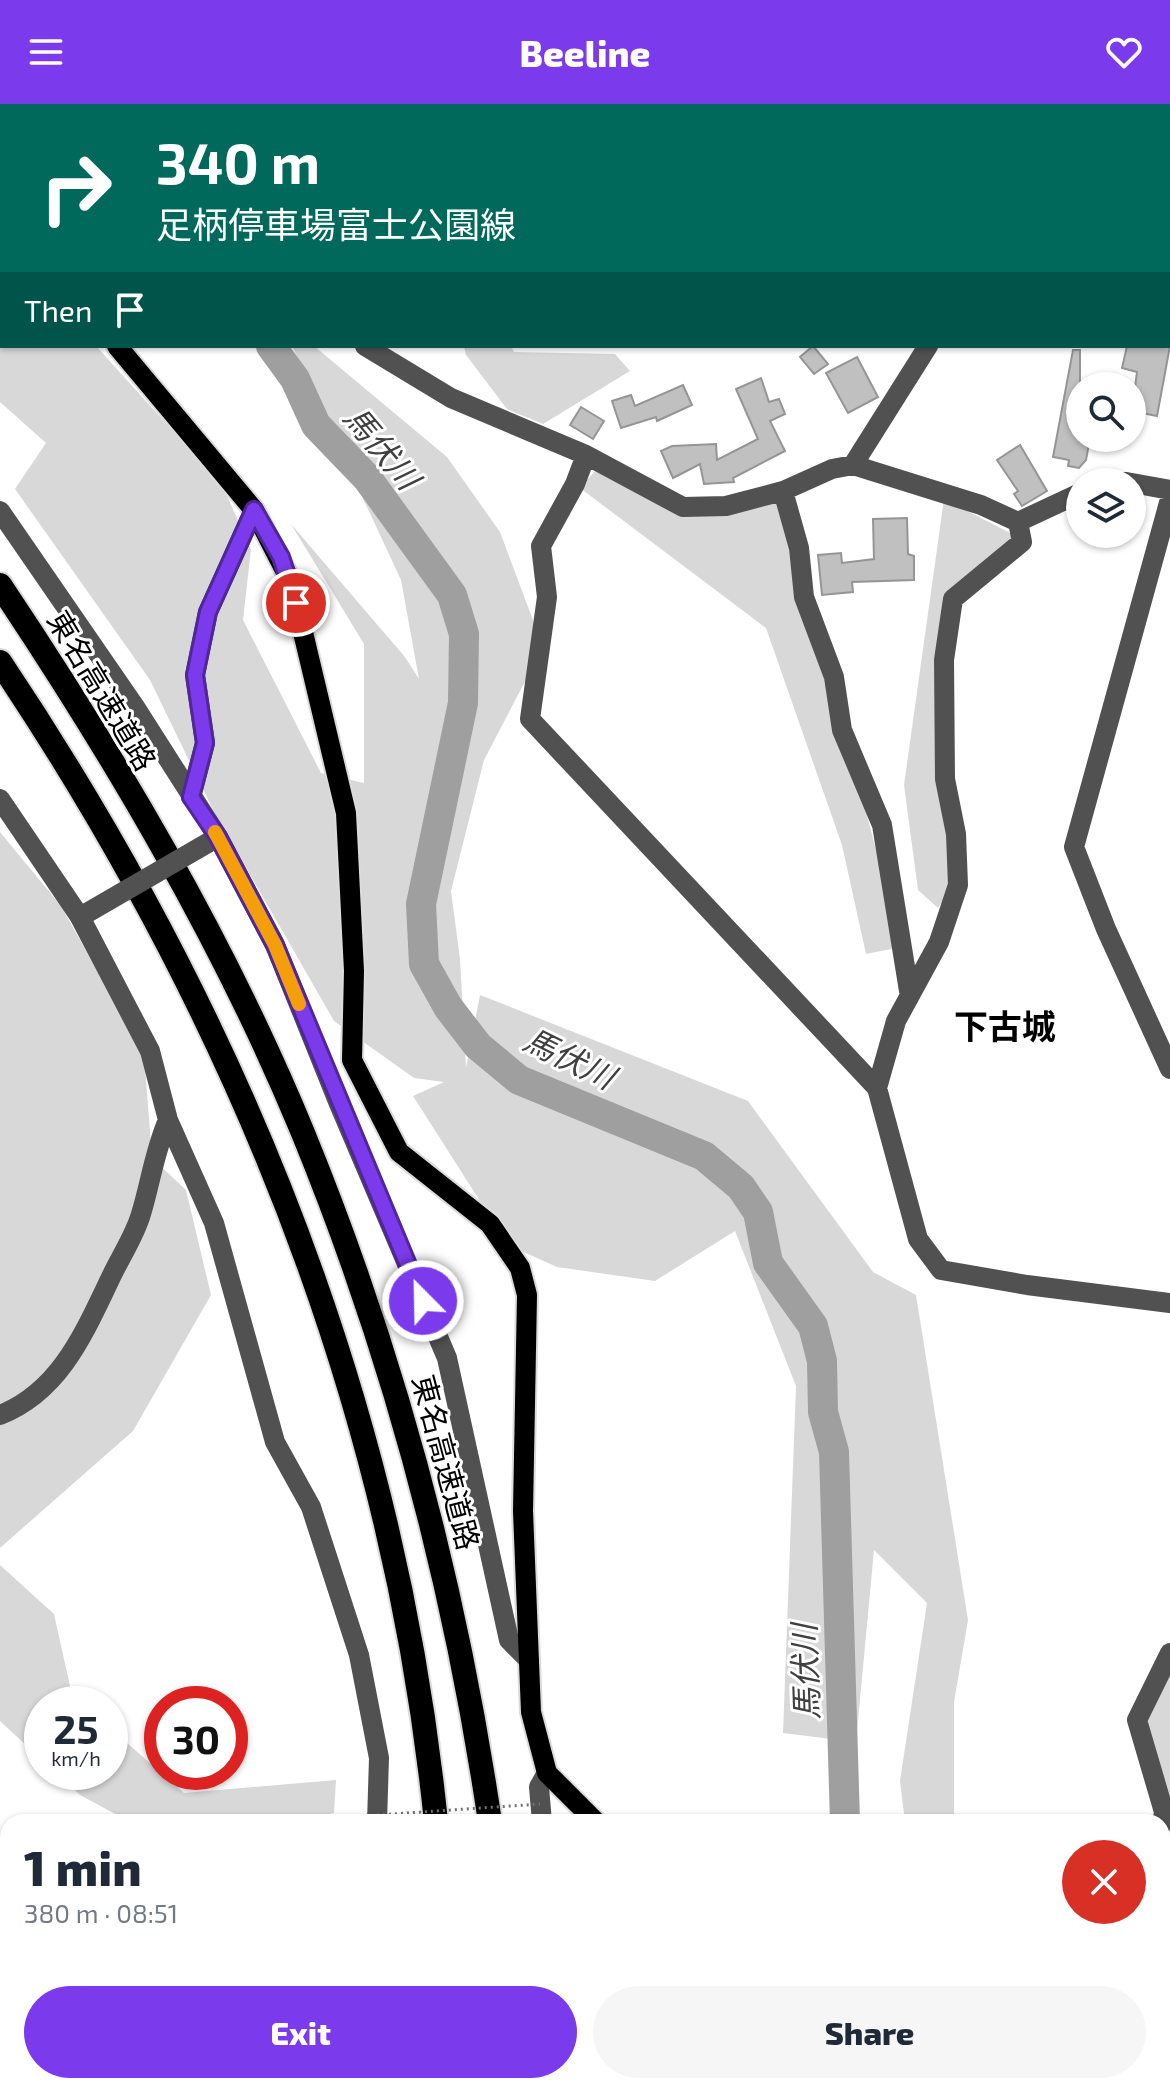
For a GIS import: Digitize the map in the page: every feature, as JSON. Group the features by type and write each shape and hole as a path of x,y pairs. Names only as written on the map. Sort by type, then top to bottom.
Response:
{"highway":[{"name":"東名高速道路","path":"0,585 110,760 199,917 256,1029 302,1132 373,1321 420,1474 462,1652 489,1814"},
{"path":"0,662 97,816 222,1051 307,1253 361,1421 401,1580 424,1715 435,1814"}],"main road":[{"path":"119,348 254,510 291,582 346,813 354,971 352,1060 399,1152 490,1224 520,1268 527,1295 523,1511 531,1712 547,1773 588,1814"}],"street":[{"path":"368,348 451,398 586,455 683,507 726,506 783,491 832,469 853,465 981,505 1018,522 1066,500"},
{"path":"853,465 927,348"},
{"path":"586,455 575,484 541,546 547,597 530,719 877,1088 918,1239 941,1270 1027,1285 1170,1303"},
{"path":"1146,485 1170,490"},
{"path":"783,491 799,548 804,597 834,677 842,730 882,825 909,991"},
{"path":"1170,499 1074,847 1106,929 1170,1069"},
{"path":"191,797 205,743 195,675 208,612 254,510"},
{"path":"0,511 135,707 218,837 275,945 447,1358 509,1640 529,1660"},
{"path":"877,1088 896,1021 909,991 939,942 958,885 956,834 945,779 944,660 953,599 1022,542 1018,522"},
{"path":"0,799 80,917 150,1051 168,1120 214,1223 275,1442 311,1507 355,1641 379,1758 377,1814"},
{"path":"80,917 218,837"},
{"path":"0,1415 21,1407 53,1381 80,1341 141,1216 152,1158 168,1120"},
{"path":"1164,1814 1137,1720 1170,1653"},
{"path":"541,1813 539,1787 547,1773"}],"path":[{"path":"514,1814 541,1813"}],"shaded area":[{"path":"0,348 98,348 222,485 251,549 243,620 321,773 364,783 364,644 291,524 405,657 419,679 401,580 293,348 316,348 447,457 500,532 543,647 484,760 451,891 460,959 466,1068 480,995 748,1101 873,1272 916,1295 968,1620 954,1702 954,1814 904,1814 900,1781 927,1603 874,1550 856,1742 783,1733 796,1386 735,1231 655,1281 557,1267 508,1245 413,1096 444,1082 414,1078 334,1021 213,810 150,680 15,489 46,443 0,402"},
{"path":"464,348 615,354 630,371 543,424 507,409 466,355"},
{"path":"602,463 704,514 786,501 901,947 866,954 842,845 766,628 580,488"},
{"path":"944,499 1016,536 958,595 938,698 958,877 938,908 918,890 904,785"},
{"path":"0,832 61,906 144,1054 152,1158 186,1190 211,1295 133,1431 0,1548"},
{"path":"0,1565 54,1614 70,1686 24,1686 24,1743 0,1721"},
{"path":"1170,1655 1170,1814 1169,1814 1137,1720"},
{"path":"128,1744 144,1758 144,1790 181,1790 184,1793 248,1790 248,1788 336,1780 334,1813 329,1814 115,1814 75,1790 128,1790"}],"building":[{"path":"815,348 828,364 814,374 800,357"},
{"path":"1127,348 1170,348 1157,416 1146,414 1146,372 1122,368"},
{"path":"1073,350 1080,350 1080,372 1069,372"},
{"path":"857,357 878,397 848,413 826,373"},
{"path":"761,378 769,402 779,399 785,414 770,421 785,451 733,478 734,482 704,484 700,464 673,478 661,451 672,446 716,444 717,460 758,439 736,389"},
{"path":"683,385 692,405 657,421 656,417 621,428 612,401 631,395 635,406"},
{"path":"1066,387 1066,452 1087,452 1086,460 1079,468 1068,466 1069,460 1053,457"},
{"path":"581,407 604,421 593,439 570,425"},
{"path":"1020,445 1047,491 1022,506 1014,494 1018,491 997,460"},
{"path":"907,518 908,554 914,556 914,580 852,582 853,592 822,595 818,555 841,553 842,563 874,559 873,519"}],"waterway":[{"name":"馬伏川","path":"272,348 295,379 316,425 367,478 452,595 464,634 463,703 421,904 424,964 448,1007 478,1046 519,1080 704,1156 741,1187 758,1212 768,1263 813,1326 822,1361 823,1412 834,1452 845,1814"}],"slow traffic":[{"path":"215,832 275,945 299,1004"}],"district":[{"name":"下古城","path":"1005,1025"}],"route":[{"path":"296,603 281,557 254,510 239,537 208,612 195,675 205,743 191,797 218,837 275,945 423,1301"}]}
